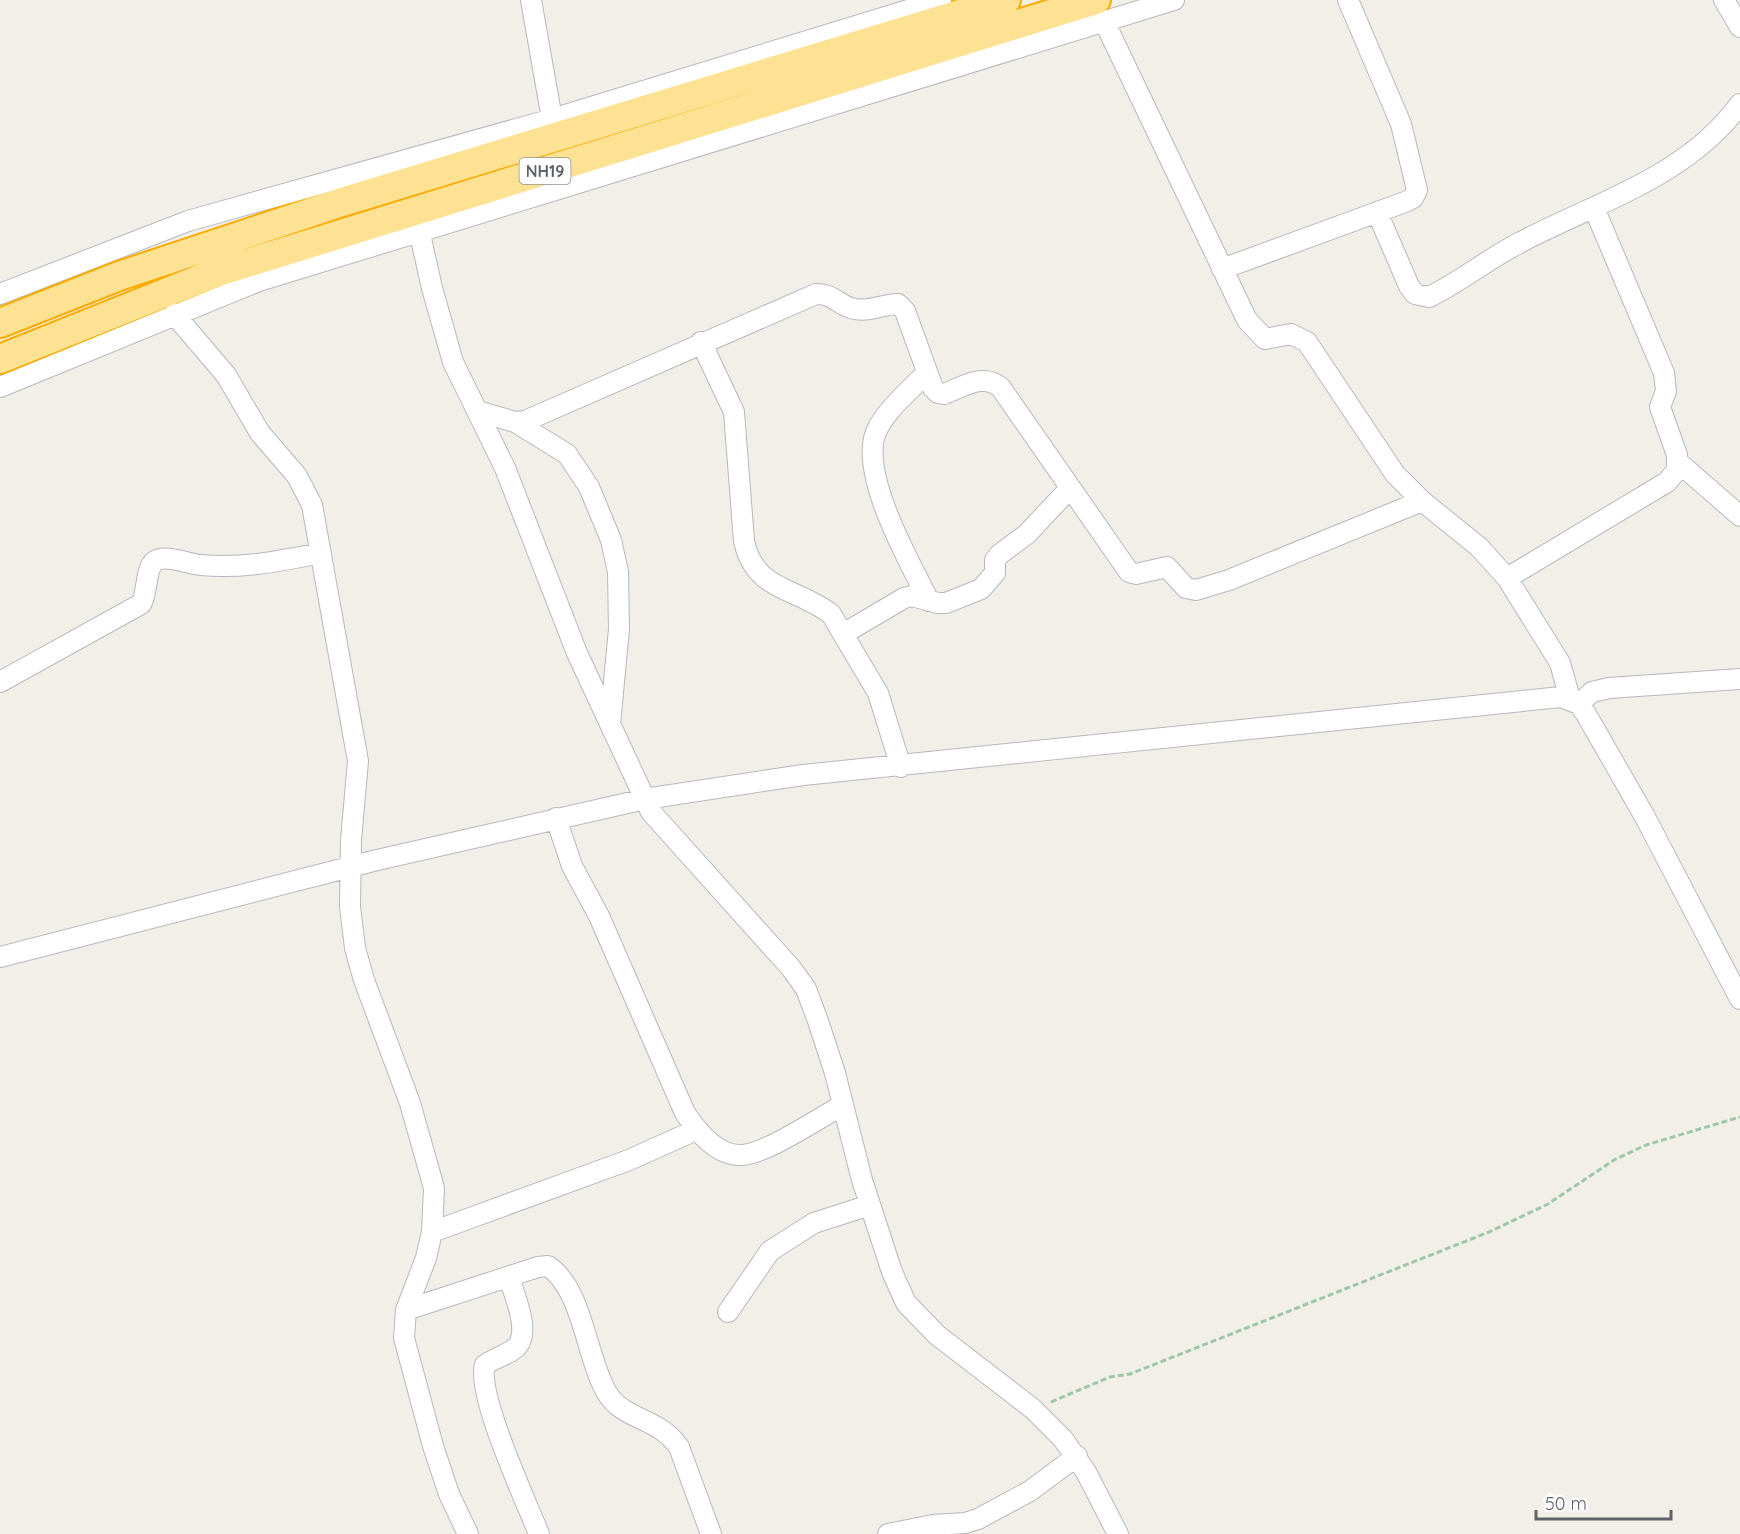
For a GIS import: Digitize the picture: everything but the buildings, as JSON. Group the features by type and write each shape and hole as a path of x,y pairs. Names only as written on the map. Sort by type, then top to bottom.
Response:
{"highway":[{"name":"NH19","path":"0,323 119,276 331,206 1006,0"},
{"name":"NH19","path":"0,359 214,273 1100,11"}],"street":[{"path":"531,0 552,118"},
{"path":"0,294 189,221 552,118 941,0"},
{"path":"0,387 258,281 1100,11 1174,0"},
{"path":"1222,269 1413,198 1417,190 1395,108 1348,0"},
{"path":"1724,0 1740,27"},
{"path":"1100,11 1247,320 1260,336 1271,339 1291,334 1307,342 1389,466 1422,501 1479,547 1507,578 1570,692 1645,817 1740,999"},
{"path":"1377,212 1409,286 1421,297 1438,293 1519,243 1594,208 1683,161 1719,130 1740,104"},
{"path":"1507,578 1667,482 1677,470 1678,462 1660,407 1665,391 1664,373 1594,208"},
{"path":"419,230 453,362 505,468 573,643 639,787 658,822 799,979 818,1021 835,1073 870,1205 898,1289 920,1320 1033,1409 1077,1456 1118,1534"},
{"path":"514,423 555,408 701,342 816,294 825,294 852,309 865,310 898,304 905,311 933,388 938,393 944,394 975,382 993,380 1001,388 1130,572 1136,574 1167,567 1186,588 1196,590 1229,580 1422,501"},
{"path":"174,314 226,375 260,433 289,464 304,487 312,505 358,761 351,840 350,907 355,948 423,1143 434,1188 432,1232 426,1258 406,1310 404,1338 412,1376 449,1494 468,1534"},
{"path":"701,342 734,412 747,557 766,580 826,610 878,693 900,763"},
{"path":"927,372 883,421 876,433 874,445 878,486 901,545 929,601"},
{"path":"478,411 514,423 567,454 589,487 611,540 618,572 619,629 610,724"},
{"path":"1678,462 1740,516"},
{"path":"843,634 904,598 912,596 938,603 955,601 990,582 1000,554 1027,534 1070,488"},
{"path":"0,682 141,604 148,589 150,567 157,560 166,559 197,565 242,566 321,553"},
{"path":"0,957 352,864 556,818 639,787 768,779 900,763 1552,698 1570,692 1740,679"},
{"path":"556,818 572,866 599,916 685,1113 696,1130 709,1142 727,1152 741,1155 772,1144 843,1105"},
{"path":"432,1232 645,1154 696,1130"},
{"path":"728,1312 770,1251 814,1222 870,1205"},
{"path":"406,1310 548,1266 558,1272 572,1300 607,1394 619,1407 632,1415 652,1422 670,1435 679,1447 711,1534"},
{"path":"509,1277 521,1321 520,1342 515,1348 485,1365 482,1375 488,1402 539,1534"},
{"path":"888,1534 933,1525 965,1523 978,1519 1030,1491 1077,1456"}],"path":[{"path":"1033,1409 1110,1377 1130,1374 1489,1232 1548,1204 1605,1166 1646,1145 1740,1117"}]}
